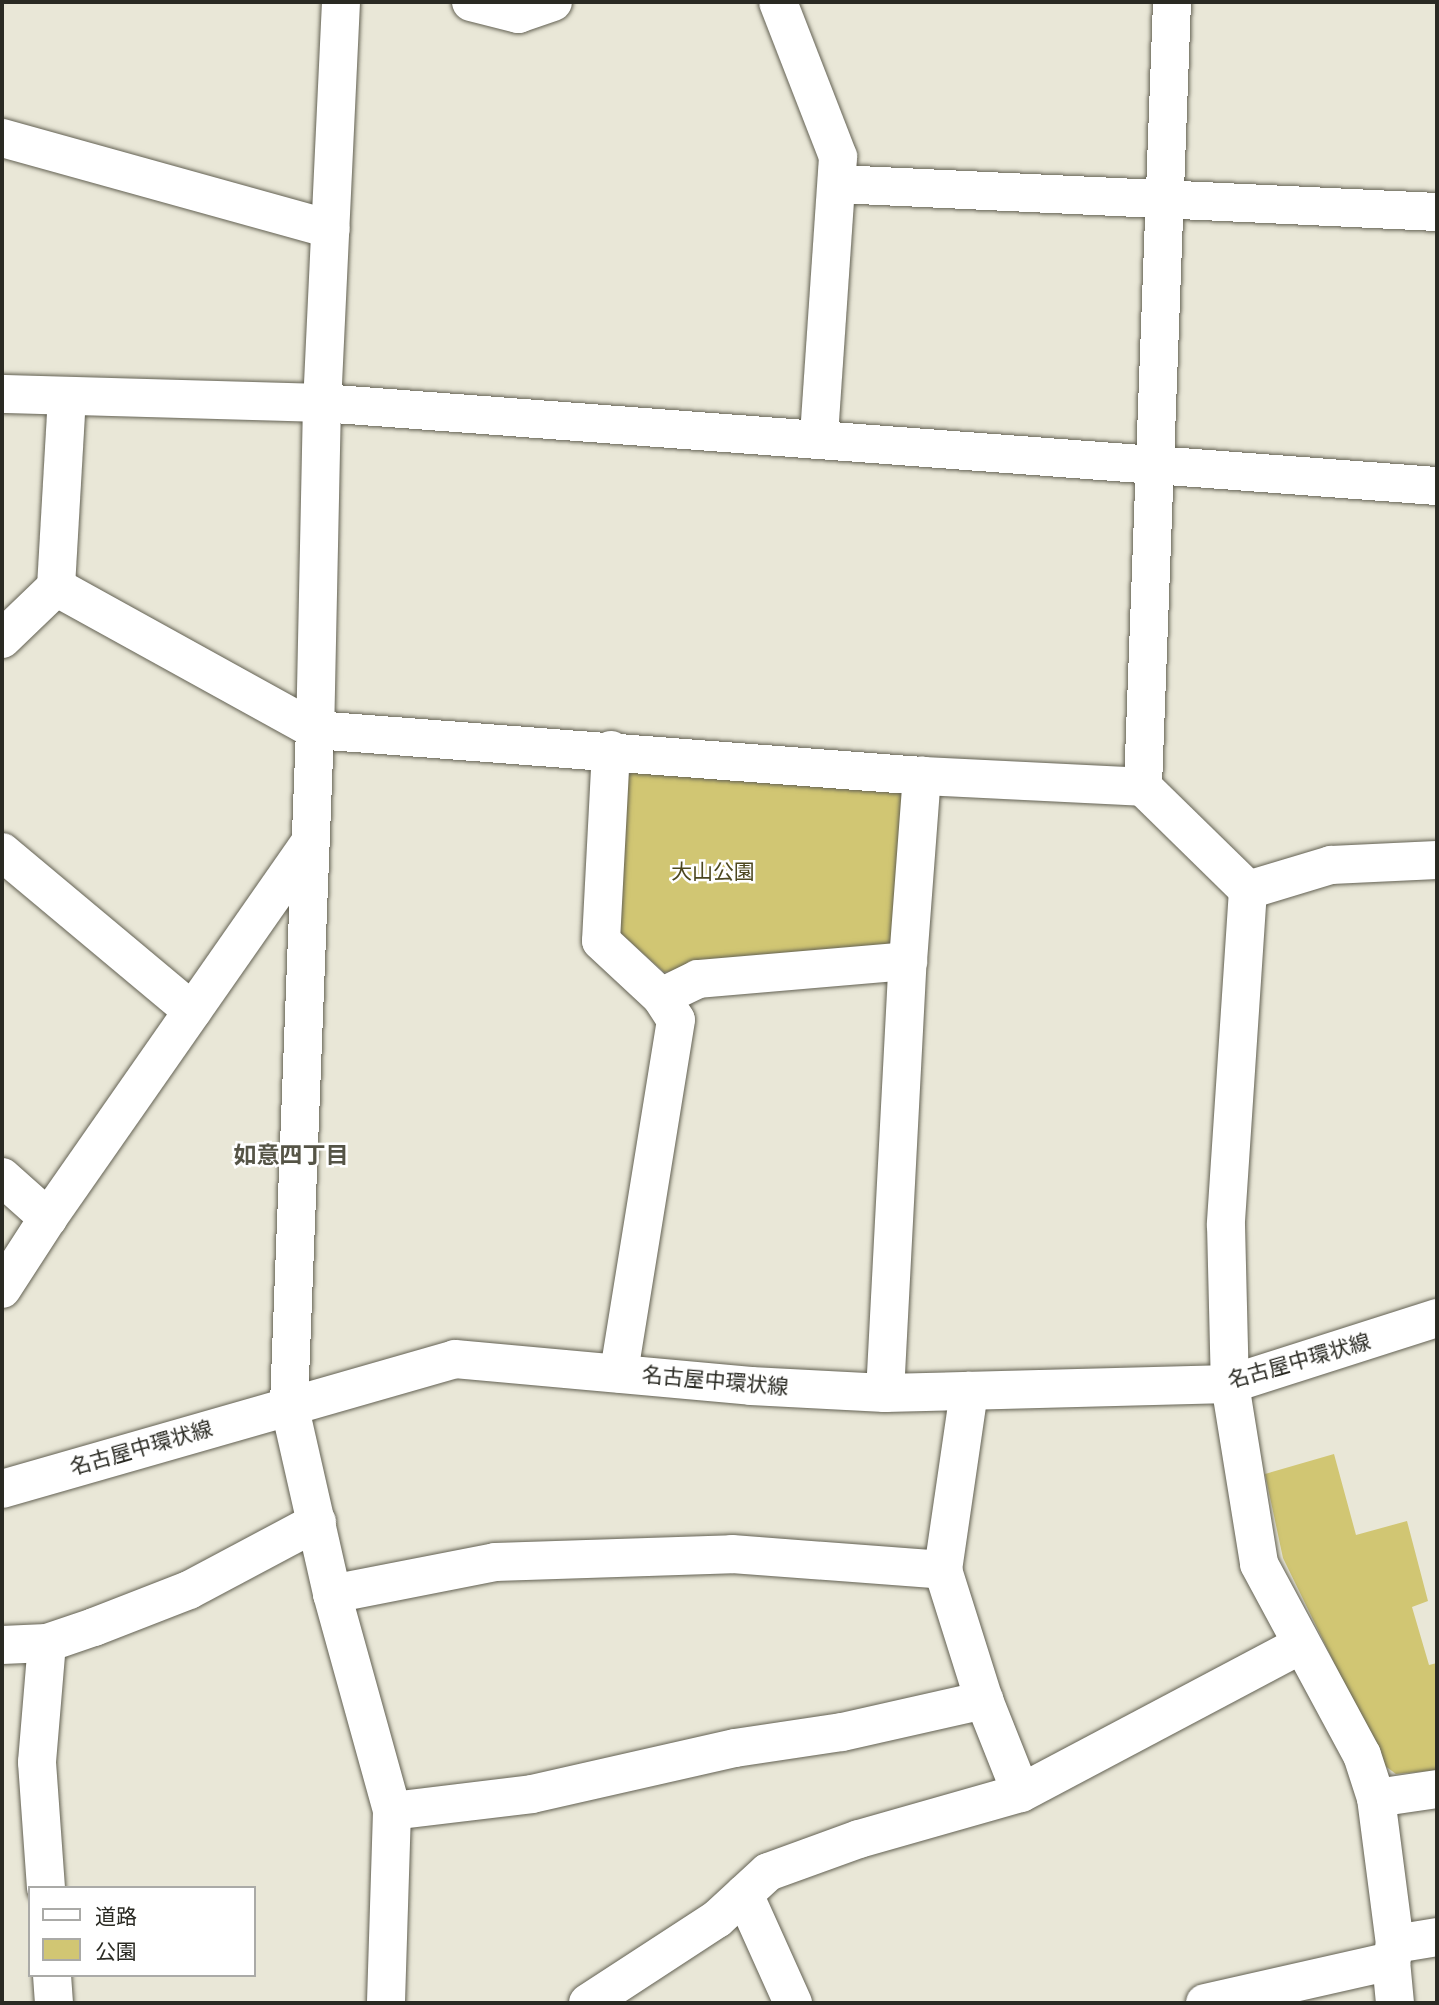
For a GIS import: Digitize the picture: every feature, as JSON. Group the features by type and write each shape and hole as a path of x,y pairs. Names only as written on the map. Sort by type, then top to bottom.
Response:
{"street":[{"path":"341,2 322,403 315,730 289,1404 332,1594 391,1811 386,2003"},
{"path":"471,2 518,14 553,2"},
{"path":"778,2 838,157 818,438"},
{"path":"1143,787 1172,2"},
{"path":"2,138 331,229"},
{"path":"837,184 1437,212"},
{"path":"2,394 322,403 1437,486"},
{"path":"2,639 56,587 67,396"},
{"path":"56,587 315,730 611,750 922,776 1143,787 1248,890 1226,1225 1230,1384 1259,1564 1362,1755 1376,1798 1393,1952 1395,2003"},
{"path":"611,750 601,941 661,997 676,1020 619,1373"},
{"path":"885,1393 908,961 922,776"},
{"path":"2,1289 48,1218 310,842"},
{"path":"2,852 192,1011"},
{"path":"1248,890 1331,865 1437,860"},
{"path":"661,997 698,979 908,961"},
{"path":"2,1177 48,1218"},
{"name":"名古屋中環状線","path":"2,1489 289,1404 455,1359 751,1386 885,1393 1230,1384 1437,1318"},
{"path":"970,1391 943,1570 984,1700 1021,1793"},
{"path":"2,1645 47,1643 189,1590 317,1522"},
{"path":"332,1594 495,1562 732,1554 943,1570"},
{"path":"46,1886 37,1762 47,1643"},
{"path":"588,2003 717,1919 768,1872 859,1839 1021,1793 1301,1645"},
{"path":"391,1811 532,1794 735,1748 842,1732 984,1700"},
{"path":"1376,1798 1437,1789"},
{"path":"744,1894 793,2003"},
{"path":"1205,2003 1393,1952 1437,1937"},
{"path":"52,1977 54,2003"}],"green space":[{"name":"大山公園","path":"633,771 897,788 907,801 899,939 884,953 664,972 616,929 620,783"},
{"path":"1334,1454 1356,1535 1407,1521 1428,1601 1412,1607 1429,1665 1437,1663 1437,1770 1396,1774 1384,1765 1283,1558 1265,1474"}],"district":[{"name":"如意四丁目","path":"291,1155"}]}
